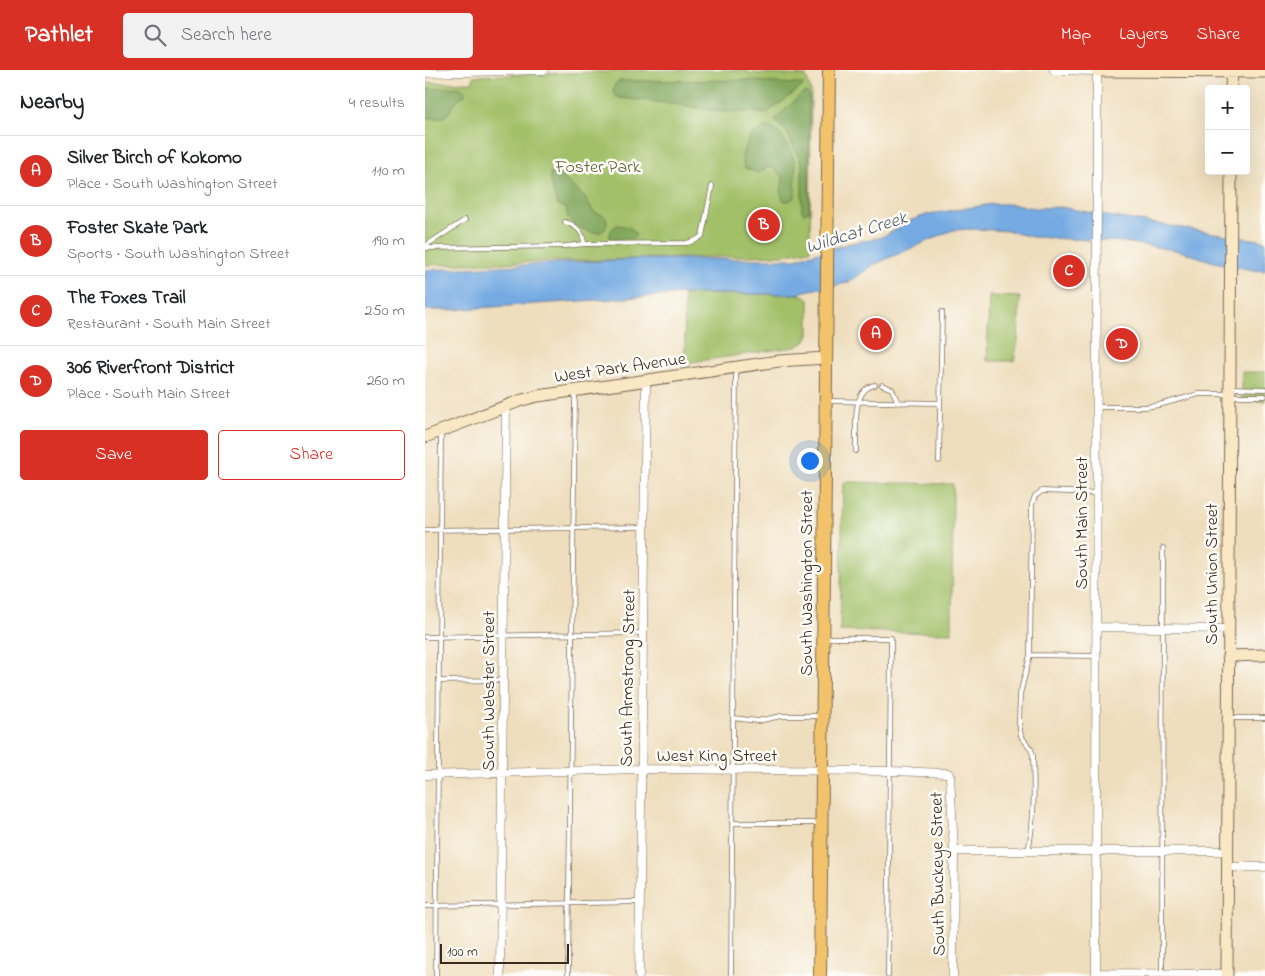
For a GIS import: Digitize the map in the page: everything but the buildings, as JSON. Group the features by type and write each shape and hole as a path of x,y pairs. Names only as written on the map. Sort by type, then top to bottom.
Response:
{"main road":[{"name":"South Washington Street","path":"820,976 825,310 829,70"}],"street":[{"path":"425,73 544,70"},
{"path":"1054,70 1259,71"},
{"name":"South Main Street","path":"1096,975 1097,70"},
{"path":"1231,85 1232,71"},
{"name":"South Union Street","path":"1227,975 1231,175"},
{"name":"West Park Avenue","path":"425,437 522,400 575,390 779,361 826,358"},
{"name":"South Armstrong Street","path":"639,976 646,381"},
{"name":"South Webster Street","path":"500,976 506,406"},
{"path":"1096,627 1228,628"},
{"path":"1228,656 1265,655"},
{"name":"West King Street","path":"425,775 641,769 948,773"},
{"name":"South Buckeye Street","path":"948,773 950,776 954,851 953,976"},
{"path":"954,851 1229,851"},
{"path":"1229,867 1265,867"},
{"path":"1096,975 1227,975"}],"lane":[{"path":"425,247 687,243 702,236 712,186"},
{"path":"425,247 465,220"},
{"path":"565,222 579,230 584,244"},
{"path":"939,461 942,312"},
{"path":"731,976 736,367"},
{"path":"856,450 857,402 864,389 875,385"},
{"path":"882,385 892,389 898,402"},
{"path":"1096,407 1145,408 1199,394 1265,389"},
{"path":"568,976 575,390"},
{"path":"1230,393 1265,396"},
{"path":"825,401 940,403"},
{"path":"436,976 441,431"},
{"path":"1028,852 1033,825 1033,755 1031,749 1021,736 1019,724 1020,694 1030,655 1031,510 1033,499 1039,492 1096,493"},
{"path":"425,530 573,526 645,527"},
{"path":"1162,975 1163,548"},
{"path":"425,637 643,633"},
{"path":"823,638 891,638 889,976"},
{"path":"1030,655 1096,656"},
{"path":"439,681 503,680"},
{"path":"733,718 758,721 781,716 823,716"},
{"path":"1228,718 1265,718"},
{"path":"732,823 822,823"},
{"path":"425,906 640,902"}],"green space":[{"name":"Foster Park","path":"665,70 747,70 748,73 806,76 811,92 810,250 782,255 425,265 425,83 473,82 473,76"},
{"path":"752,80 803,84 803,86 766,114 722,112 675,104 620,98 615,96 613,90 615,84 620,81"},
{"path":"459,87 465,91 465,95 454,104 446,115 442,118 425,117 425,89"},
{"path":"803,93 807,93 809,96 809,211 804,213 802,211 802,165 787,132 774,120"},
{"path":"764,127 775,130 779,134 787,144 794,160 795,197 789,201 784,201 781,195 783,177 773,168 767,167 760,173 744,168 742,155 750,136"},
{"path":"553,172 584,196 594,212 605,216 607,223 602,232 590,232 573,223 569,219 566,208 557,205 550,182 550,174"},
{"path":"618,225 634,231 635,237 631,239 612,239 609,236 610,232"},
{"path":"684,294 798,294 805,296 809,300 809,334 805,342 795,347 685,363"},
{"path":"989,296 1020,297 1018,341 1014,361 987,361"},
{"path":"1242,372 1265,372 1265,401 1242,401"},
{"path":"843,482 953,484 952,633 840,631"}],"water":[{"path":"992,204 1011,204 1035,208 1061,207 1265,241 1265,271 1214,262 1180,251 1125,242 1032,237 1008,231 953,230 873,265 848,283 798,294 684,294 425,310 425,270 638,259 795,259 851,243 879,238 906,222 929,214"}],"place":[{"name":"Foster Skate Park","path":"764,225"},
{"name":"The Foxes Trail","path":"1069,271"},
{"name":"Silver Birch of Kokomo","path":"876,334"},
{"name":"306 Riverfront District","path":"1122,344"}],"water label":[{"name":"Wildcat Creek","path":"856,231"}]}
